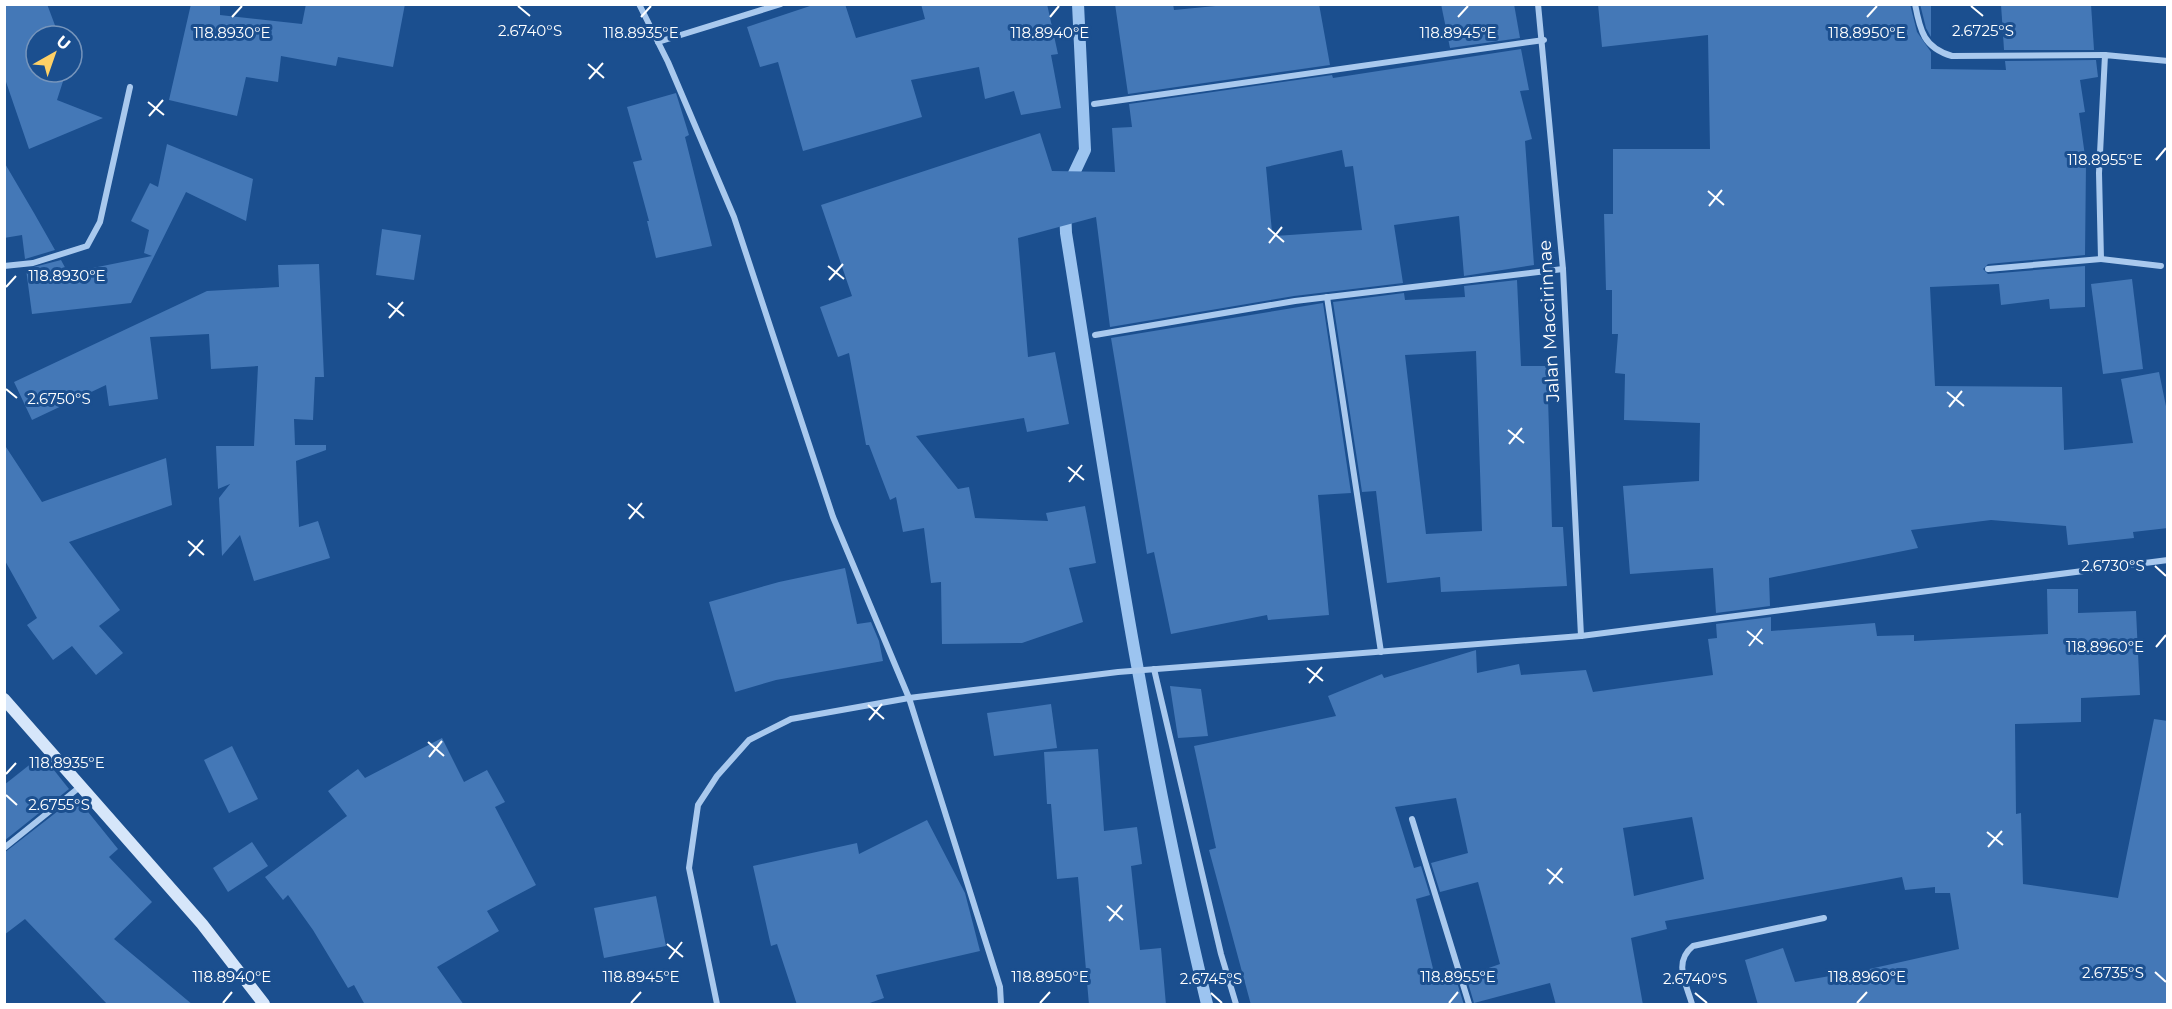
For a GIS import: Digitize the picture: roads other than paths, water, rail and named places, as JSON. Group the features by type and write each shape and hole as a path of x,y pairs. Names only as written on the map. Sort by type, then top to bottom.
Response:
{"main road":[{"path":"4,699 202,924 264,1005"}],"street":[{"path":"639,4 658,42 734,217 833,517 909,698 1000,987 1001,1005"},
{"path":"658,42 781,4"},
{"name":"Jalan Maccirinnae","path":"1538,4 1544,40 1563,269 1581,636"},
{"path":"1915,4 1923,37 1939,52 1952,56 2105,55 2168,61"},
{"path":"1094,104 1544,40"},
{"path":"2101,259 2100,173 2105,55"},
{"path":"4,266 33,263 87,246 100,222 130,87"},
{"path":"1988,269 2101,259 2162,266"},
{"path":"1095,335 1327,297 1563,269"},
{"path":"1327,297 1381,651"},
{"path":"717,1005 689,868 698,805 717,776 749,740 792,719 909,698 1118,672 1581,636 2168,560"},
{"path":"1154,669 1221,954 1236,1005"},
{"path":"4,848 81,786"},
{"path":"1412,819 1469,1005"},
{"path":"1692,1005 1681,964 1684,954 1693,946 1824,918"}],"waterway":[{"path":"1068,186 1085,150 1078,4"},
{"path":"1065,209 1066,233 1146,716 1185,909 1207,1004"}]}
